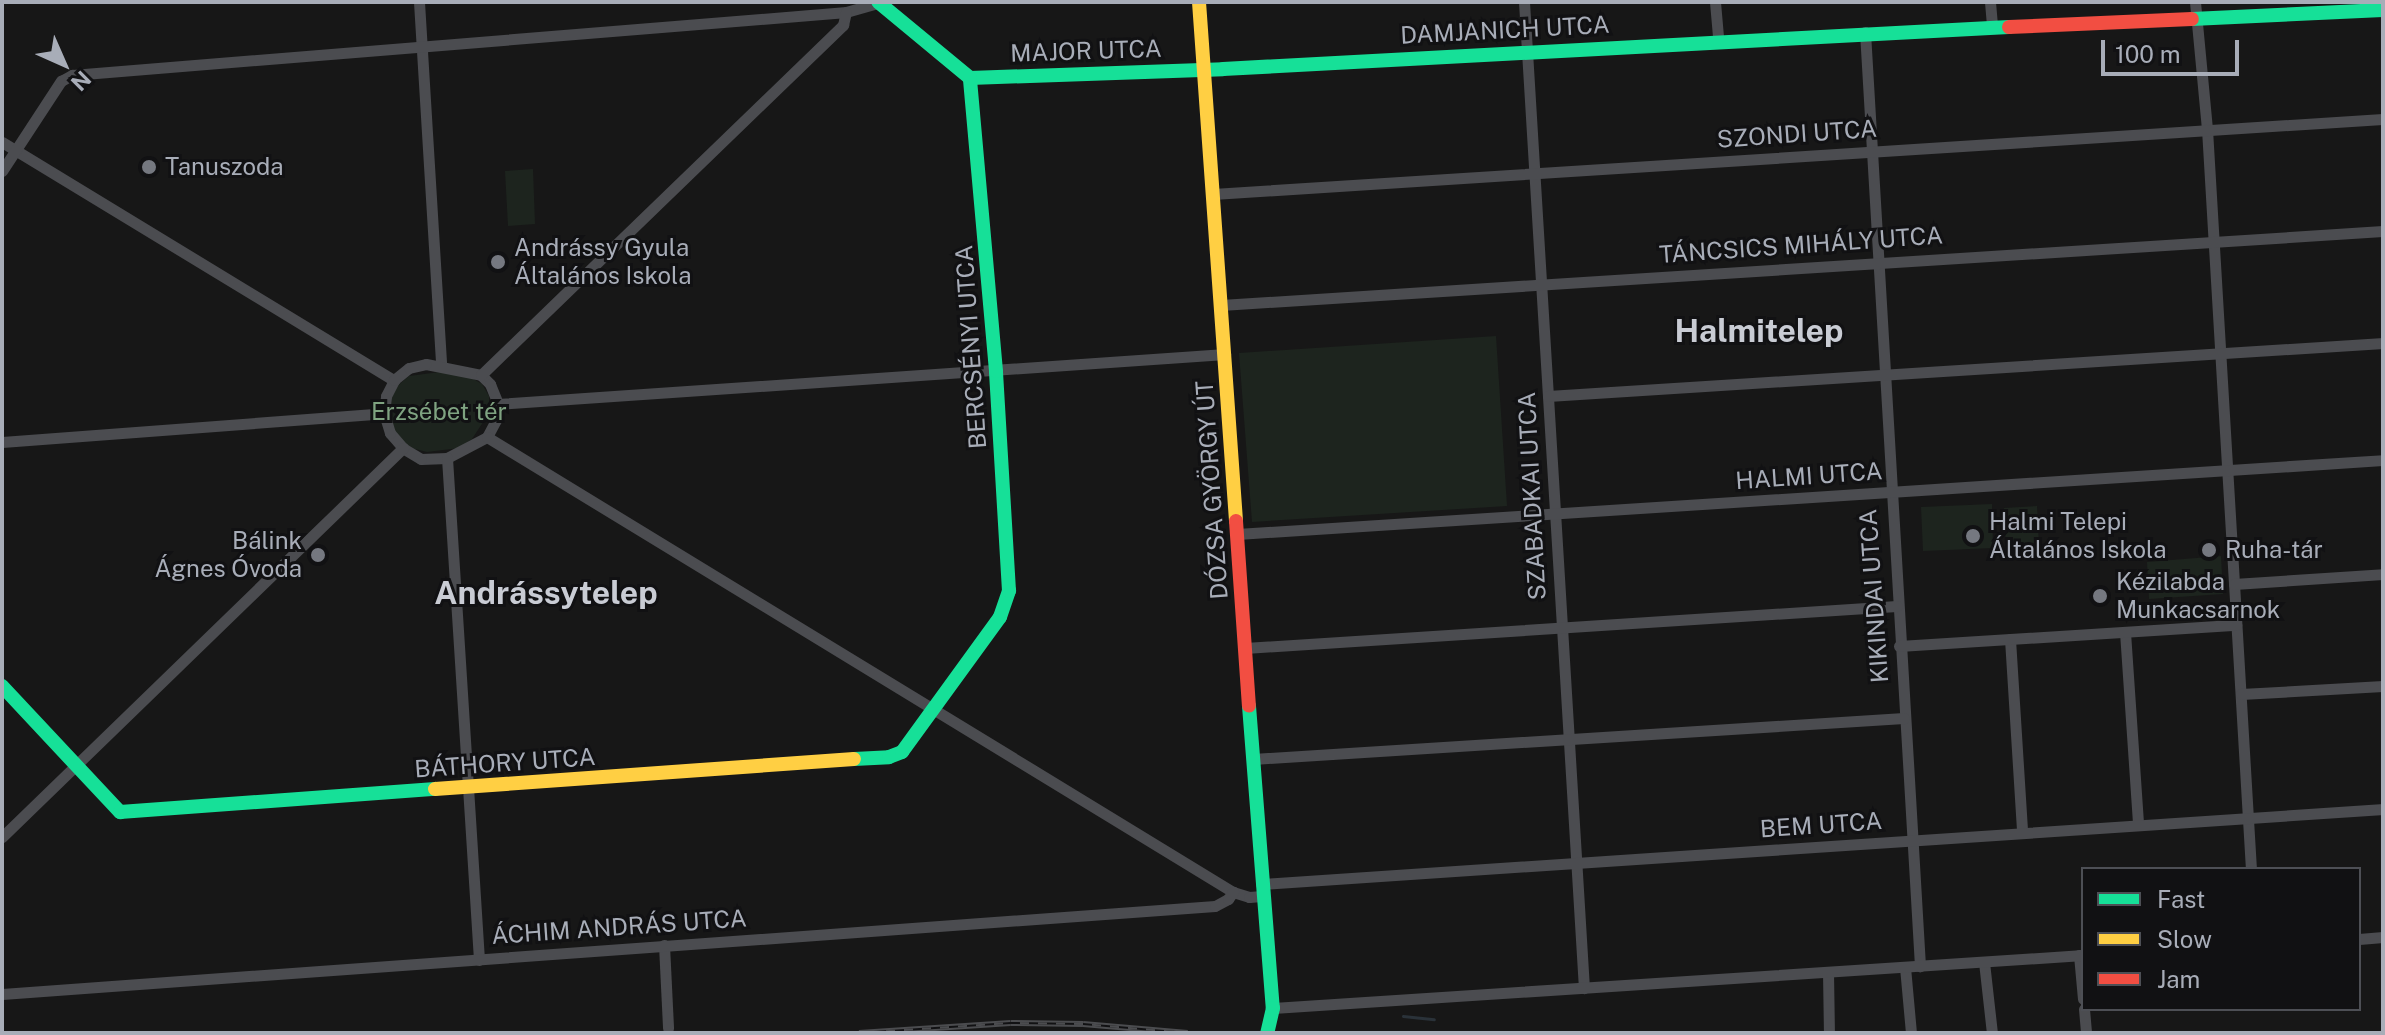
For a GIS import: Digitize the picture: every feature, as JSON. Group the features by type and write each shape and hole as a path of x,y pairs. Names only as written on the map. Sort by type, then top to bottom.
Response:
{"street":[{"path":"419,2 441,365"},
{"name":"DÓZSA GYÖRGY ÚT","path":"1199,2 1268,976 1273,1008 1267,1033"},
{"name":"SZABADKAI UTCA","path":"1524,2 1584,988"},
{"path":"1715,2 1718,40"},
{"path":"1990,2 1992,27"},
{"path":"2195,2 2207,129 2251,867"},
{"path":"2,171 61,81 72,75 846,12 878,3 970,78"},
{"name":"DAMJANICH UTCA","path":"1204,69 1865,32 2383,10"},
{"path":"481,375 843,25 846,12"},
{"name":"KIKINDAI UTCA","path":"1865,32 1869,151 1920,966"},
{"name":"MAJOR UTCA","path":"970,78 1204,69"},
{"name":"BERCSÉNYI UTCA","path":"934,709 1000,617 1008,600 996,371 970,78"},
{"name":"SZONDI UTCA","path":"1213,194 2383,119"},
{"path":"2,142 394,380"},
{"name":"TÁNCSICS MIHÁLY UTCA","path":"1221,305 2383,231"},
{"path":"1548,396 2383,343"},
{"path":"498,404 1225,354"},
{"path":"441,365 481,375 496,392 498,404 496,420 487,437 447,458 421,459 403,448 390,433 384,413 386,396 394,380 409,368 441,365"},
{"path":"2,442 384,413"},
{"path":"487,437 1233,892"},
{"path":"2,837 403,448"},
{"path":"447,458 479,960"},
{"name":"HALMI UTCA","path":"1237,534 2383,460"},
{"path":"2234,584 2383,574"},
{"path":"1245,648 1897,606"},
{"path":"1899,646 2236,625"},
{"path":"2125,632 2138,824"},
{"path":"2010,639 2022,831"},
{"path":"2,686 76,766"},
{"path":"2241,694 2383,686"},
{"name":"BÁTHORY UTCA","path":"76,766 120,812 889,757 907,747 934,709"},
{"path":"1253,759 1904,718"},
{"name":"BEM UTCA","path":"1233,892 1249,897 1262,890 1577,862 2383,809"},
{"name":"ÁCHIM ANDRÁS UTCA","path":"2,994 1215,906 1228,899 1233,892"},
{"path":"2361,939 2383,937"},
{"path":"664,945 668,1028"},
{"path":"1273,1008 2081,955"},
{"path":"1984,962 1992,1033"},
{"path":"1905,967 1911,1033"},
{"path":"1828,972 1829,1033"},
{"name":"DÓZSA GYÖRGY ÚT","path":"1256,1033 1264,1018 1268,976"},
{"path":"2084,1011 2086,1033"}],"green space":[{"path":"533,169 535,224 508,226 505,171"},
{"path":"1496,336 1507,506 1252,522 1239,353"},
{"name":"Erzsébet tér","path":"440,372 470,377 482,384 489,396 489,413 472,439 459,448 427,452 402,442 389,418 390,402 396,387 409,376"},
{"path":"1992,504 1993,548 1923,551 1921,507"},
{"path":"2037,506 2039,546 2006,547 2004,508"},
{"path":"2221,556 2223,594 2149,599 2147,562"}],"waterway":[{"path":"1403,1016 1434,1019"}],"railway":[{"path":"859,1033 1011,1023 1083,1024 1188,1033"}],"traffic: fast":[{"path":"854,759 889,757 902,752 1000,617 1009,591 996,371 970,78 878,2"},
{"path":"2192,19 2383,10"},
{"path":"970,78 1223,69 2009,27"},
{"path":"2,686 120,812 435,789"},
{"path":"1249,706 1273,1008 1267,1033"}],"traffic: slow":[{"path":"1199,2 1236,521"},
{"path":"435,789 854,759"}],"traffic: jam":[{"path":"2009,27 2192,19"},
{"path":"1236,521 1249,706"}],"place":[{"name":"Tanuszoda","path":"149,167"},
{"name":"Andrássy Gyula Általános Iskola","path":"498,262"},
{"name":"Halmi Telepi Általános Iskola","path":"1973,536"},
{"name":"Ruha-tár","path":"2209,550"},
{"name":"Bálink Ágnes Óvoda","path":"318,555"},
{"name":"Kézilabda Munkacsarnok","path":"2100,596"}],"district":[{"name":"Halmitelep","path":"1759,331"},
{"name":"Andrássytelep","path":"546,593"}]}
